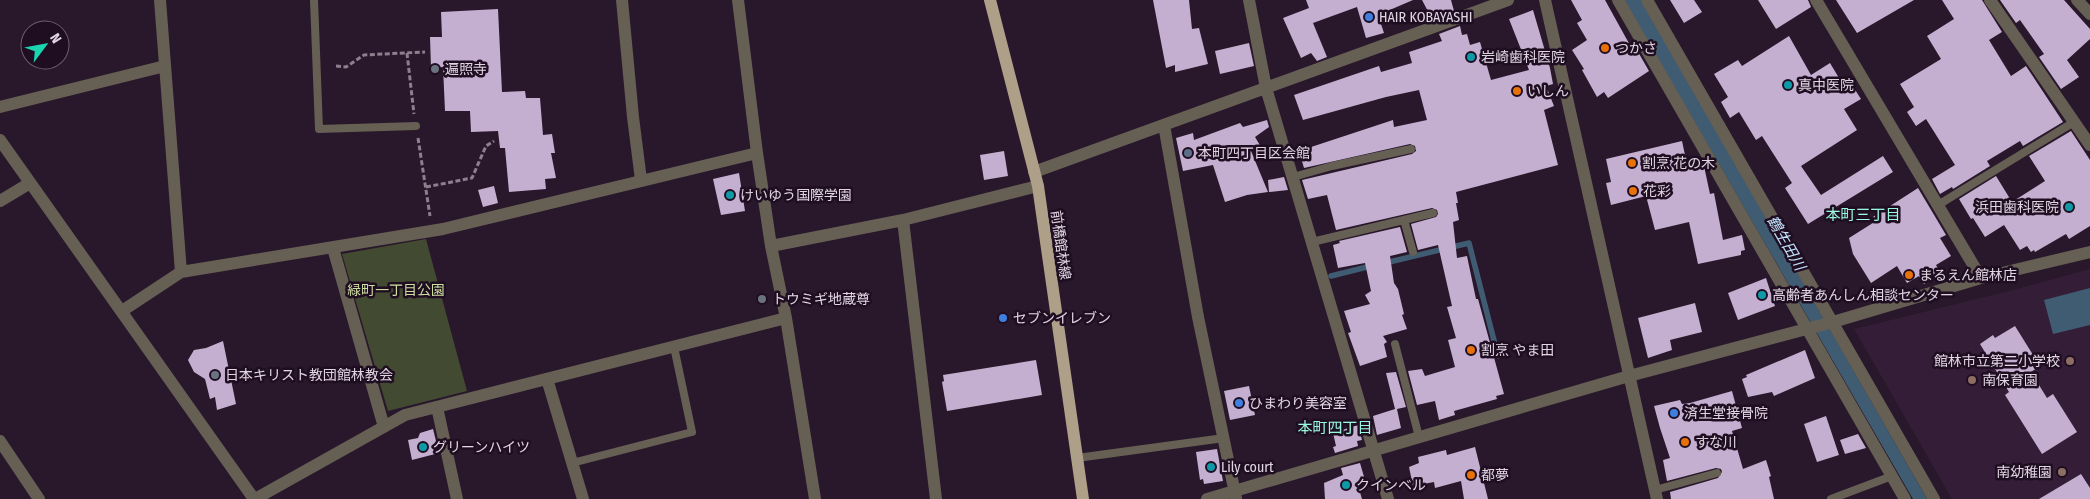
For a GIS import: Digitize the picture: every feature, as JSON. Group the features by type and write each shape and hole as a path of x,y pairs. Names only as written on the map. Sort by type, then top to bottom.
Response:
{"main road":[{"name":"前橋館林線","path":"990,0 1038,186 1083,499"}],"street":[{"path":"160,0 182,272"},
{"path":"622,0 632,117 641,180"},
{"path":"738,0 757,153 771,246 786,318 815,499"},
{"path":"1249,0 1266,88 1388,499"},
{"path":"1034,172 1508,0"},
{"path":"1545,0 1656,495"},
{"path":"1618,0 1905,499"},
{"path":"1647,0 1831,323 1934,499"},
{"path":"1816,0 1981,278"},
{"path":"1990,0 2090,145"},
{"path":"2077,0 2090,14"},
{"path":"0,106 165,66"},
{"path":"1164,125 1198,318 1236,495"},
{"path":"0,140 254,499 405,415 786,318"},
{"path":"122,311 182,272 432,231 757,153"},
{"path":"0,201 30,183"},
{"path":"771,246 903,220 1038,186"},
{"path":"903,220 936,499"},
{"path":"333,248 384,427"},
{"path":"1206,499 1236,495 1374,450 1630,376 1831,323 1981,278 2090,252"},
{"path":"547,379 583,499"},
{"path":"437,408 458,499"},
{"path":"0,441 40,499"}],"lane":[{"path":"314,0 320,129 416,126"},
{"path":"1938,206 2074,122"},
{"path":"1293,177 1411,148"},
{"path":"1312,242 1433,213"},
{"path":"1404,220 1413,252"},
{"path":"1395,344 1419,438"},
{"path":"572,463 692,432 674,347"},
{"path":"1077,458 1224,438"},
{"path":"1656,495 1717,473"},
{"path":"1831,499 1892,476"}],"path":[{"path":"336,66 346,67 364,55 425,52"},
{"path":"407,53 432,231"},
{"path":"426,188 472,178 486,146 494,141"}],"shaded area":[{"name":"南保育園","path":"2090,269 2090,499 1952,499 1854,329"}],"green space":[{"name":"緑町一丁目公園","path":"426,239 467,391 388,411 342,254"}],"water":[{"path":"1624,0 1641,0 1927,499 1913,499"},
{"path":"2090,288 2090,325 2053,334 2044,300"}],"building":[{"path":"1153,0 1189,0 1192,29 1199,28 1208,64 1175,72 1175,65 1166,68"},
{"path":"1306,0 1413,0 1378,15 1384,33 1366,38 1357,7 1313,23 1327,57 1317,61 1311,53 1301,58 1283,18 1309,8"},
{"path":"1422,0 1451,0 1454,11 1432,19"},
{"name":"つかさ","path":"1571,0 1605,0 1631,47 1634,45 1649,71 1608,98 1604,92 1597,97 1582,70 1584,69 1572,50 1587,40 1577,23 1582,20"},
{"path":"1670,0 1694,0 1702,12 1684,23"},
{"path":"1758,0 1808,0 1811,7 1776,29"},
{"path":"1836,0 1914,0 1857,33"},
{"path":"1942,0 1982,0 2002,32 1989,40 2011,76 2026,66 2063,122 2023,146 2020,141 1987,161 1990,166 1953,189 1952,187 1940,194 1932,179 1955,165 1926,119 1916,126 1907,112 1914,107 1900,84 1941,59 1927,36 1954,19"},
{"path":"2000,0 2064,0 2090,29 2090,39 2067,60 2079,77 2061,89 2039,57 2044,54 2020,20 2016,23"},
{"path":"498,9 502,92 525,91 526,98 540,98 543,135 552,134 555,153 551,153 556,178 545,179 546,189 509,192 505,148 500,148 498,131 471,132 470,111 445,111 443,67 431,68 430,37 442,37 441,12"},
{"path":"1533,10 1553,84 1546,86 1554,106 1544,110 1558,165 1456,192 1459,220 1453,222 1457,258 1467,256 1476,299 1478,299 1504,394 1496,396 1497,399 1454,411 1455,415 1439,420 1435,401 1417,405 1408,371 1422,369 1425,376 1455,367 1448,340 1456,338 1447,307 1452,306 1438,245 1418,250 1411,224 1436,217 1438,214 1437,210 1432,208 1336,230 1327,195 1308,199 1302,180 1412,154 1416,151 1415,146 1410,144 1304,168 1299,151 1393,120 1394,127 1427,120 1419,90 1303,120 1294,95 1379,66 1381,72 1412,63 1409,52 1442,41 1439,34 1460,26 1462,35 1467,34 1470,45 1480,42 1491,80 1529,70 1509,19"},
{"path":"1789,36 1811,75 1830,63 1842,83 1848,79 1861,99 1844,109 1857,130 1801,166 1821,195 1883,156 1893,172 1808,224 1785,188 1792,183 1762,136 1756,140 1739,112 1730,118 1721,102 1728,97 1714,74 1738,60 1742,66"},
{"path":"1249,43 1254,66 1220,74 1215,51"},
{"path":"1267,120 1269,127 1255,137 1261,147 1251,151 1268,192 1247,195 1225,202 1213,165 1183,171 1176,138 1193,133 1194,140 1240,123 1243,127"},
{"path":"2071,131 2090,160 2090,226 2069,239 2066,234 2035,252 2034,250 2031,252 2027,246 2020,250 2004,225 1985,237 1959,199 1996,176 2012,202 2045,181 2029,156"},
{"path":"1682,141 1688,169 1704,166 1710,194 1714,193 1723,240 1742,235 1745,250 1741,251 1741,255 1698,264 1689,222 1655,230 1646,196 1611,205 1606,183 1611,182 1606,159"},
{"path":"1004,151 1008,176 984,180 980,155"},
{"name":"けいゆう国際学園","path":"739,173 745,211 721,215 713,179"},
{"path":"1284,177 1288,190 1269,192 1268,180"},
{"path":"494,186 498,203 483,207 478,190"},
{"path":"1918,188 1946,235 1940,238 1951,256 1936,265 1941,274 1924,284 1919,276 1907,283 1897,266 1871,283 1853,254 1849,238 1876,221 1873,217"},
{"path":"1400,227 1407,252 1390,256 1394,283 1398,289 1404,314 1402,315 1407,329 1383,336 1387,342 1384,344 1387,357 1360,366 1348,333 1351,332 1344,311 1370,304 1365,295 1371,291 1365,263 1338,268 1333,245 1340,243 1339,241"},
{"path":"1766,278 1775,306 1738,320 1728,293"},
{"path":"1695,303 1702,332 1670,340 1672,350 1648,358 1638,318"},
{"path":"2015,326 2040,366 2031,372 2047,398 2053,394 2077,432 2042,454 2005,395 2009,392 1980,344 1993,335 1995,338"},
{"name":"日本キリスト教団館林教会","path":"223,341 236,404 217,410 215,397 210,399 205,379 194,372 188,360 194,350 206,348"},
{"path":"1805,350 1815,378 1774,396 1772,392 1748,397 1742,379 1747,377 1746,375"},
{"path":"1036,360 1042,395 947,411 942,382 944,381 943,375"},
{"path":"1396,372 1406,407 1397,409 1401,428 1377,435 1373,416 1395,409 1386,373"},
{"name":"ひまわり美容室","path":"1249,386 1255,415 1230,420 1224,391"},
{"path":"1732,391 1742,428 1732,431 1743,469 1766,460 1771,476 1769,477 1774,499 1671,499 1670,492 1718,478 1722,472 1721,469 1716,468 1667,481 1663,460 1670,458 1654,406 1680,400 1682,404 1690,403"},
{"path":"1826,416 1839,455 1817,462 1804,424"},
{"path":"1358,425 1362,440 1357,441 1358,446 1335,453 1333,447 1336,446 1333,433"},
{"name":"グリーンハイツ","path":"433,429 439,453 412,460 408,440 418,438 420,433"},
{"path":"1858,434 1866,448 1845,454 1840,440"},
{"path":"1475,447 1488,499 1464,499 1461,481 1435,488 1434,482 1413,486 1409,467 1419,463 1418,457 1446,450 1447,455"},
{"name":"Lily court","path":"1217,449 1223,481 1204,484 1203,479 1200,480 1196,452"},
{"name":"クインベル","path":"1360,463 1367,487 1359,489 1362,499 1325,499 1324,483 1343,475 1341,468"},
{"path":"2081,474 2090,488 2090,499 2039,499"}],"waterway":[{"path":"1385,263 1469,243 1498,356"},
{"path":"1331,276 1371,266"}],"place":[{"name":"HAIR KOBAYASHI","path":"1369,17"},
{"name":"つかさ","path":"1605,48"},
{"name":"岩崎歯科医院","path":"1471,57"},
{"name":"遍照寺","path":"435,69"},
{"name":"真中医院","path":"1788,85"},
{"name":"いしん","path":"1517,91"},
{"name":"本町四丁目区会館","path":"1188,153"},
{"name":"割烹 花の木","path":"1632,163"},
{"name":"花彩","path":"1633,191"},
{"name":"けいゆう国際学園","path":"730,195"},
{"name":"浜田歯科医院","path":"2069,207"},
{"name":"まるえん館林店","path":"1909,275"},
{"name":"高齢者あんしん相談センター","path":"1762,295"},
{"name":"トウミギ地蔵尊","path":"762,299"},
{"name":"セブンイレブン","path":"1003,318"},
{"name":"割烹 やま田","path":"1471,350"},
{"name":"館林市立第二小学校","path":"2070,361"},
{"name":"日本キリスト教団館林教会","path":"215,375"},
{"name":"南保育園","path":"1972,380"},
{"name":"ひまわり美容室","path":"1239,403"},
{"name":"済生堂接骨院","path":"1674,413"},
{"name":"すな川","path":"1685,442"},
{"name":"グリーンハイツ","path":"423,447"},
{"name":"Lily court","path":"1211,467"},
{"name":"南幼稚園","path":"2062,472"},
{"name":"都夢","path":"1471,475"},
{"name":"クインベル","path":"1346,485"}],"district":[{"name":"本町三丁目","path":"1863,215"},
{"name":"本町四丁目","path":"1335,428"}],"water label":[{"name":"鶴生田川","path":"1786,243"}]}
